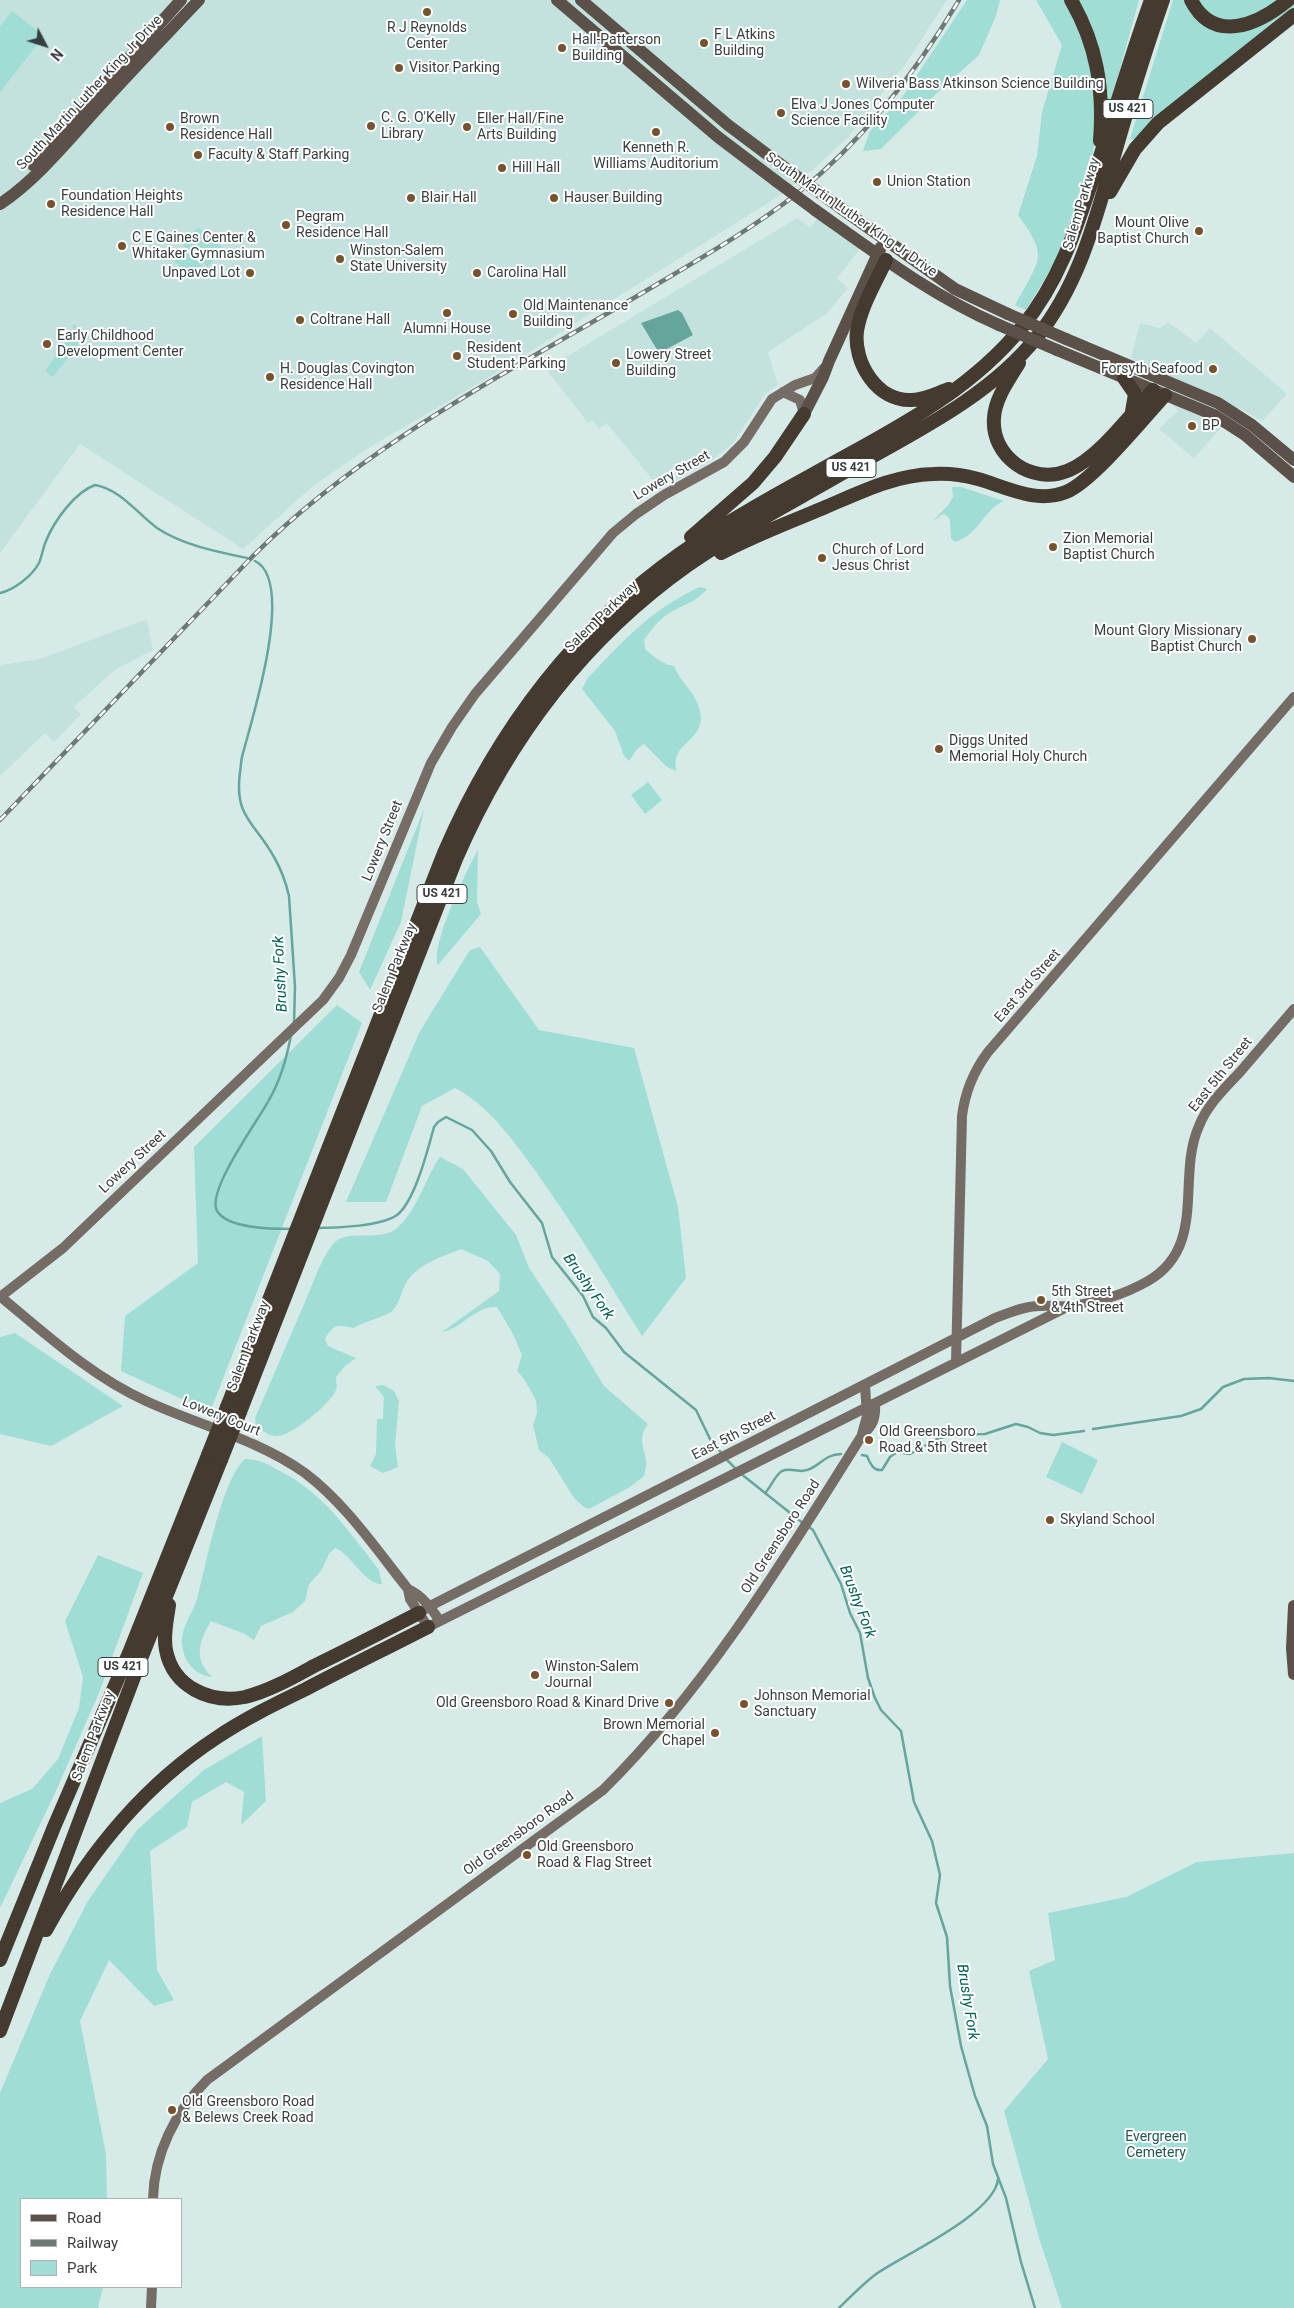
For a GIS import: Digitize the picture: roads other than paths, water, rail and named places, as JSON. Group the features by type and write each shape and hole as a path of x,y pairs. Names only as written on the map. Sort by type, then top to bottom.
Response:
{"highway":[{"path":"1070,0 1091,40 1099,70 1102,103 1098,160"},
{"name":"Salem Parkway","path":"0,2031 137,1669 174,1581 221,1460 233,1410 279,1273 444,853 479,778 518,716 552,672 595,624 637,587 719,528 926,410 987,365 1015,336 1048,290 1073,240 1151,0"},
{"name":"Salem Parkway","path":"0,1960 129,1653 208,1454 233,1410 294,1274 456,859 491,785 534,716 568,673 605,634 667,581 734,535 951,411 986,386 1028,347 1046,325 1070,286 1088,246 1163,0"},
{"path":"1191,0 1196,9 1207,19 1221,25 1236,27 1259,20 1288,0"},
{"path":"1097,219 1121,170 1149,132 1294,15"},
{"path":"882,257 858,325 858,354 865,371 886,392 903,400 920,399 966,382"},
{"path":"1028,347 1001,394 994,418 998,443 1007,456 1018,466 1032,473 1047,475 1068,471 1090,457 1132,412 1163,389"},
{"path":"1124,378 1135,394 1132,412"},
{"path":"667,581 754,537 869,489 907,477 932,474 956,475 978,479 1028,495 1052,496 1066,492 1090,475 1163,389"},
{"path":"637,587 753,483 775,457 804,414"},
{"path":"174,1581 165,1633 166,1649 170,1664 185,1684 199,1693 216,1698 243,1697 264,1691 424,1609"},
{"path":"25,1968 61,1902 88,1862 134,1807 173,1771 216,1738 239,1724 434,1624"},
{"path":"0,1941 33,1878"}],"main road":[{"name":"South Martin Luther King Jr Drive","path":"0,196 30,168 182,0"},
{"name":"South Martin Luther King Jr Drive","path":"0,204 29,180 63,146 166,33 199,0"},
{"name":"South Martin Luther King Jr Drive","path":"557,0 718,136 816,210 882,257 948,300 999,325 1124,378 1163,389"},
{"name":"South Martin Luther King Jr Drive","path":"581,0 728,125 884,240 955,289 1066,339 1163,389"},
{"path":"804,414 882,257 884,240"},
{"path":"1163,389 1230,410 1263,433 1294,460"},
{"path":"1163,389 1229,424 1255,443 1294,477"},
{"path":"1294,1606 1292,1648 1294,1674"}],"street":[{"name":"Lowery Street","path":"1,1297 63,1248 312,1012 345,967 431,763 452,727 474,694 613,533 664,495 711,470 731,456 750,433 768,404 783,392 815,378 829,361"},
{"path":"783,392 800,400 804,414"},
{"name":"East 3rd Street","path":"956,1362 962,1116 968,1089 976,1070 988,1052 1294,698"},
{"name":"East 5th Street","path":"434,1624 1068,1306 1123,1293 1150,1280 1167,1265 1179,1246 1186,1225 1191,1161 1198,1126 1212,1104 1294,1009"},
{"name":"Lowery Court","path":"1,1297 72,1356 109,1382 144,1400 256,1446 300,1470 339,1503 408,1589 410,1599 424,1609 434,1624"},
{"name":"East 5th Street","path":"424,1609 956,1338 1016,1310 1037,1306 1068,1306"},
{"name":"Old Greensboro Road","path":"153,2198 157,2163 172,2124 191,2096 207,2080 603,1790 634,1759 667,1720 743,1620 861,1437 875,1421 865,1384"},
{"path":"151,2308 152,2288"}],"waterway":[{"name":"Brushy Fork","path":"0,593 17,586 32,573 39,563 46,541 60,516 80,494 95,485 113,491 157,528 167,534 200,547 247,558"},
{"name":"Brushy Fork","path":"255,561 267,574 272,595 272,622 262,683 242,758 239,787 240,800 248,819 277,862 289,896 295,987 294,1023"},
{"name":"Brushy Fork","path":"291,1035 277,1085 226,1172 216,1201 217,1211 223,1217 241,1225 293,1229"},
{"name":"Brushy Fork","path":"318,1228 370,1224 381,1222 397,1215 404,1208 415,1187 434,1127 438,1122 446,1117 472,1130 491,1151 510,1182 542,1223 552,1257 583,1296 593,1317 606,1328 624,1352 696,1410 710,1439 723,1455"},
{"path":"1093,1429 1181,1416 1201,1409 1223,1387 1244,1379 1269,1378 1294,1381"},
{"path":"862,1455 867,1456 874,1468 882,1470 890,1457 897,1452 910,1454 937,1439 951,1435 985,1434 1016,1424 1040,1433 1053,1435 1084,1431"},
{"path":"765,1493 777,1475 782,1471 808,1470 830,1457 841,1454"},
{"name":"Brushy Fork","path":"726,1459 736,1469"},
{"name":"Brushy Fork","path":"740,1473 804,1524"},
{"name":"Brushy Fork","path":"809,1527 813,1530 841,1584 850,1613 860,1633 868,1678 875,1698 881,1710 901,1731 914,1802 932,1841 940,1875 936,1903 947,1937 950,1986 961,2046 975,2096 987,2126 993,2164 1006,2198 1021,2262 1035,2308"},
{"path":"839,2308 876,2274 926,2245 965,2219 981,2206 993,2192 998,2179"}],"railway":[{"path":"0,820 253,556 297,515 343,478 442,410 726,243 799,192 846,150 888,103 925,53 959,0"}],"place":[{"name":"R J Reynolds Center","path":"427,12"},
{"name":"F L Atkins Building","path":"704,43"},
{"name":"Hall-Patterson Building","path":"562,48"},
{"name":"Visitor Parking","path":"399,68"},
{"name":"Wilveria Bass Atkinson Science Building","path":"846,84"},
{"name":"Elva J Jones Computer Science Facility","path":"781,113"},
{"name":"C. G. O'Kelly Library","path":"371,126"},
{"name":"Brown Residence Hall","path":"170,127"},
{"name":"Eller Hall/Fine Arts Building","path":"467,127"},
{"name":"Kenneth R. Williams Auditorium","path":"656,132"},
{"name":"Faculty & Staff Parking","path":"198,155"},
{"name":"Hill Hall","path":"502,168"},
{"name":"Union Station","path":"877,182"},
{"name":"Blair Hall","path":"411,198"},
{"name":"Hauser Building","path":"554,198"},
{"name":"Foundation Heights Residence Hall","path":"51,204"},
{"name":"Pegram Residence Hall","path":"286,225"},
{"name":"Mount Olive Baptist Church","path":"1199,231"},
{"name":"C E Gaines Center & Whitaker Gymnasium","path":"122,246"},
{"name":"Winston-Salem State University","path":"340,259"},
{"name":"Unpaved Lot","path":"250,273"},
{"name":"Carolina Hall","path":"477,273"},
{"name":"Alumni House","path":"447,313"},
{"name":"Old Maintenance Building","path":"513,314"},
{"name":"Coltrane Hall","path":"300,320"},
{"name":"Early Childhood Development Center","path":"47,344"},
{"name":"Resident Student Parking","path":"457,356"},
{"name":"Lowery Street Building","path":"616,363"},
{"name":"Forsyth Seafood","path":"1213,369"},
{"name":"H. Douglas Covington Residence Hall","path":"270,377"},
{"name":"BP","path":"1192,426"},
{"name":"Zion Memorial Baptist Church","path":"1053,547"},
{"name":"Church of Lord Jesus Christ","path":"822,558"},
{"name":"Mount Glory Missionary Baptist Church","path":"1252,639"},
{"name":"Diggs United Memorial Holy Church","path":"939,749"},
{"name":"5th Street & 4th Street","path":"1041,1300"},
{"name":"Old Greensboro Road & 5th Street","path":"869,1440"},
{"name":"Skyland School","path":"1050,1520"},
{"name":"Winston-Salem Journal","path":"535,1675"},
{"name":"Old Greensboro Road & Kinard Drive","path":"669,1703"},
{"name":"Johnson Memorial Sanctuary","path":"744,1704"},
{"name":"Brown Memorial Chapel","path":"715,1733"},
{"name":"Old Greensboro Road & Flag Street","path":"527,1855"},
{"name":"Old Greensboro Road & Belews Creek Road","path":"172,2110"}],"park label":[{"name":"Evergreen Cemetery","path":"1156,2146"}]}
